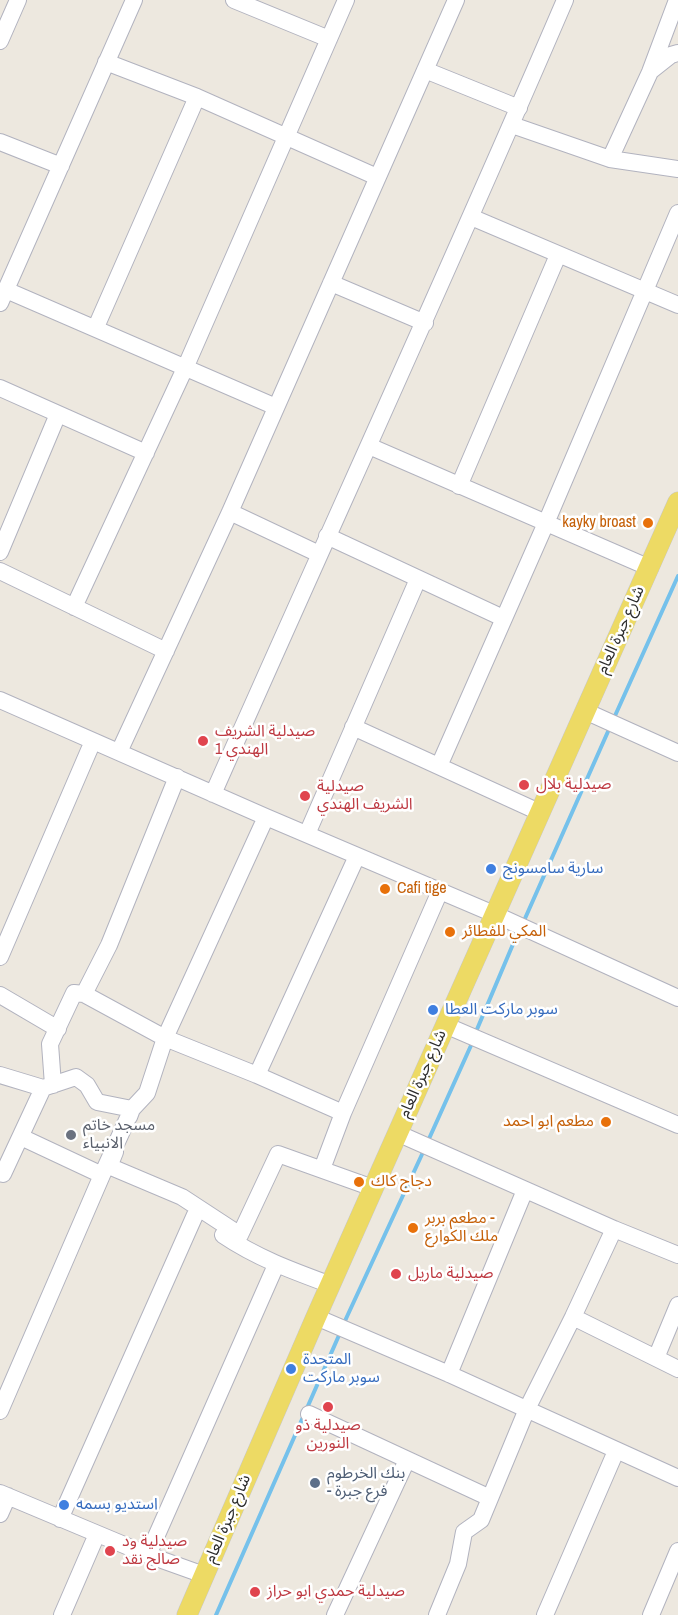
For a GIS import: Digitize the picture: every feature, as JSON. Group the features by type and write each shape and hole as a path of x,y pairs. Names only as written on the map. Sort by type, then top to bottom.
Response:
{"main road":[{"name":"شارع جبرة العام","path":"187,1615 538,812 678,502"}],"street":[{"path":"0,41 18,0"},
{"path":"134,0 3,296 96,327 276,407"},
{"path":"74,607 186,366 346,0"},
{"path":"119,752 230,512 456,0"},
{"path":"213,794 327,536 425,323 565,0"},
{"path":"609,159 650,72 677,0"},
{"path":"239,1 329,39"},
{"path":"650,72 671,55 678,53"},
{"path":"106,62 197,97 377,177"},
{"path":"425,70 519,108"},
{"path":"96,327 197,97"},
{"path":"512,125 609,159 678,169"},
{"path":"0,142 61,166"},
{"path":"439,766 646,292 678,213"},
{"path":"471,217 678,305"},
{"path":"459,486 558,255"},
{"path":"331,283 425,323"},
{"path":"0,388 146,453"},
{"path":"0,552 58,414"},
{"path":"369,446 650,568"},
{"path":"230,512 319,554"},
{"path":"327,536 503,618"},
{"path":"0,571 166,651"},
{"path":"307,834 418,579"},
{"path":"1,703 494,914 678,998"},
{"path":"585,711 678,753"},
{"path":"353,727 538,812"},
{"path":"0,957 93,741"},
{"path":"84,994 110,945 177,777"},
{"path":"0,1411 132,1109 147,1093 165,1038 266,817"},
{"path":"257,1075 357,856"},
{"path":"322,1169 343,1113 440,891"},
{"path":"0,1173 3,1174 48,1087 50,1044 74,993 84,994 165,1038 343,1113"},
{"path":"0,995 58,1029"},
{"path":"445,1025 678,1125"},
{"path":"0,1075 48,1087 76,1077 87,1085 97,1102 132,1109"},
{"path":"132,1109 111,1167 179,1199 240,1235 278,1154"},
{"path":"397,1133 678,1255"},
{"path":"21,1137 103,1172 179,1199 195,1215 239,1246 276,1265 331,1285"},
{"path":"278,1154 373,1188"},
{"path":"239,1246 241,1236 278,1154"},
{"path":"449,1374 525,1190"},
{"path":"60,1519 195,1215"},
{"path":"437,1615 458,1564 464,1532 481,1520 527,1409 614,1229"},
{"path":"148,1556 276,1265"},
{"path":"656,1358 678,1305"},
{"path":"316,1317 449,1374 678,1478"},
{"path":"573,1317 678,1368"},
{"path":"309,1414 490,1498"},
{"path":"545,1615 616,1451"},
{"path":"335,1615 406,1460"},
{"path":"0,1514 4,1494 148,1556 204,1575"},
{"path":"62,1615 97,1534"},
{"path":"651,1615 678,1551"}],"waterway":[{"path":"614,718 678,576"},
{"path":"523,923 610,727"},
{"path":"475,1034 519,930"},
{"path":"428,1141 473,1041"},
{"path":"344,1323 424,1150"},
{"path":"216,1615 340,1333"}],"place":[{"name":"kayky broast","path":"648,523"},
{"name":"صيدلية الشريف الهندي 1","path":"203,741"},
{"name":"صيدلية بلال","path":"524,785"},
{"name":"صيدلية الشريف الهندي","path":"305,796"},
{"name":"سارية سامسونج","path":"491,869"},
{"name":"Cafi tige","path":"385,889"},
{"name":"المكي للفطائر","path":"450,932"},
{"name":"سوبر ماركت العطا","path":"433,1010"},
{"name":"مطعم ابو احمد","path":"606,1122"},
{"name":"مسجد خاتم الانبياء","path":"71,1135"},
{"name":"دجاج كاك","path":"359,1182"},
{"name":"مطعم بربر - ملك الكوارع","path":"413,1228"},
{"name":"صيدلية ماريل","path":"396,1274"},
{"name":"المتحدة سوبر ماركت","path":"291,1369"},
{"name":"صيدلية ذو النورين","path":"328,1407"},
{"name":"بنك الخرطوم - فرع جبرة","path":"315,1483"},
{"name":"استديو بسمه","path":"64,1505"},
{"name":"صيدلية ود صالح نقد","path":"110,1551"},
{"name":"صيدلية حمدي ابو حراز","path":"255,1592"}]}
